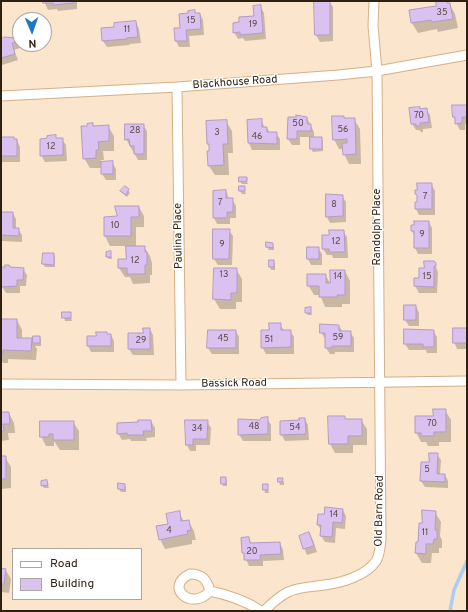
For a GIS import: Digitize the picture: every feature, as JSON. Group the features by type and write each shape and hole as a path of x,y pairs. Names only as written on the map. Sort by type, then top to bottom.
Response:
{"street":[{"name":"Randolph Place","path":"374,1 373,26 377,71 379,382"},
{"name":"Blackhouse Road","path":"1,96 338,75 377,71 467,55"},
{"name":"Paulina Place","path":"177,86 180,385"},
{"name":"Old Barn Road","path":"262,611 274,600 288,592 300,588 338,582 351,578 371,567 377,560 382,540 379,382"},
{"name":"Bassick Road","path":"1,384 180,385 467,382"},
{"path":"210,591 231,596 262,611"}],"building":[{"path":"43,1 74,1 74,3 53,5 53,3 43,3"},
{"path":"314,1 330,1 330,35 315,35"},
{"path":"436,1 447,1 447,3 450,3 453,19 411,23 409,10 436,6"},
{"path":"261,5 263,33 240,35 240,32 233,33 233,23 239,22 239,17 254,16 253,6"},
{"path":"195,10 195,13 200,13 201,29 186,30 187,41 175,41 174,28 180,28 179,14 188,13 188,11"},
{"path":"136,21 138,37 102,41 101,28 114,27 114,23"},
{"path":"4,37 12,38 12,52 14,52 15,54 1,58 1,40"},
{"path":"452,105 467,105 467,117 462,117 462,123 455,124"},
{"path":"420,107 420,109 427,108 429,122 420,123 420,126 416,126 416,124 411,124 409,108"},
{"path":"296,115 307,117 307,124 311,124 311,131 297,131 297,139 287,139 288,117 296,117"},
{"path":"332,116 355,118 356,154 343,155 342,143 347,143 347,139 333,140"},
{"path":"262,119 262,127 267,127 267,132 277,132 277,144 248,143 247,120"},
{"path":"227,120 228,144 223,144 224,165 208,166 207,151 209,151 209,144 207,144 206,121"},
{"path":"93,123 93,126 109,125 109,141 98,142 99,150 96,150 96,158 83,159 81,126 87,126 87,124"},
{"path":"125,124 144,124 144,154 134,154 134,146 130,146 129,139 125,140"},
{"path":"56,135 56,138 63,138 63,155 40,156 40,139 47,138 47,136"},
{"path":"1,137 14,137 14,139 17,139 17,156 1,156"},
{"path":"310,137 322,137 322,149 310,149"},
{"path":"113,161 113,174 101,174 101,162"},
{"path":"239,177 247,177 247,181 239,182"},
{"path":"417,183 432,183 432,209 415,209 417,195 415,194 415,190 417,190"},
{"path":"125,186 129,189 126,195 120,191"},
{"path":"239,186 245,186 245,191 239,191"},
{"path":"226,190 226,198 233,198 233,212 227,212 227,218 213,218 213,191"},
{"path":"326,194 343,195 343,216 326,217"},
{"path":"115,206 139,206 139,217 131,217 131,236 104,236 104,217 117,216"},
{"path":"1,212 13,212 13,228 19,228 19,236 1,235"},
{"path":"414,221 429,221 429,248 414,248 414,231 411,231 411,225 414,225"},
{"path":"213,229 230,229 229,259 213,259"},
{"path":"329,230 344,230 345,252 329,252 329,249 322,249 322,235 329,235"},
{"path":"266,242 273,243 273,248 266,247"},
{"path":"126,246 145,246 145,252 147,252 147,265 145,265 145,274 127,274 127,268 118,268 118,259 126,259"},
{"path":"307,247 319,247 319,259 307,259"},
{"path":"111,251 111,257 106,257 106,252"},
{"path":"43,253 54,253 54,265 42,264"},
{"path":"269,260 274,260 274,267 269,267"},
{"path":"424,261 434,261 436,263 436,266 434,266 434,287 414,286 414,278 419,278 419,268 424,268"},
{"path":"5,265 24,268 23,280 17,280 17,286 1,287 1,267 5,267"},
{"path":"214,268 237,268 237,293 231,293 231,300 213,299"},
{"path":"330,270 345,270 345,295 337,295 338,297 319,297 319,286 307,286 307,274 326,274 326,283 330,283"},
{"path":"404,305 416,305 416,320 404,320"},
{"path":"311,307 311,313 305,313 305,308"},
{"path":"62,312 71,312 71,318 62,318"},
{"path":"1,319 17,319 17,338 32,338 31,351 3,350 3,353 1,353"},
{"path":"269,323 281,323 281,330 291,330 291,347 261,348 261,330 269,330"},
{"path":"320,324 339,325 339,331 351,331 351,346 332,346 332,348 325,348 325,333 320,333"},
{"path":"143,328 150,328 150,349 128,349 128,333 143,333"},
{"path":"453,328 467,328 467,343 453,343"},
{"path":"404,329 434,330 434,347 423,347 423,344 404,344"},
{"path":"208,330 236,330 236,348 207,348"},
{"path":"96,332 107,332 107,334 111,334 111,346 87,346 87,336 96,336"},
{"path":"33,336 40,336 40,343 33,343"},
{"path":"433,409 446,409 446,432 434,432 434,436 421,436 421,433 415,433 415,416 433,416"},
{"path":"1,412 9,412 10,424 3,424 4,431 1,431"},
{"path":"328,416 345,416 345,419 362,419 362,436 348,436 348,444 329,444"},
{"path":"268,417 268,434 238,435 238,419 260,420 261,418"},
{"path":"299,418 305,418 306,434 280,435 280,421 299,420"},
{"path":"138,420 151,420 152,431 143,431 144,435 127,435 127,433 117,434 117,423 138,422"},
{"path":"185,420 208,420 207,439 193,439 193,445 186,445"},
{"path":"40,421 74,421 74,440 53,440 53,434 49,434 49,437 40,437"},
{"path":"429,453 438,453 437,474 445,474 445,482 420,481 421,462 429,462"},
{"path":"1,456 6,456 6,479 1,479"},
{"path":"221,477 226,477 226,484 221,484"},
{"path":"278,478 283,478 282,482 278,482"},
{"path":"47,480 48,485 41,486 41,481"},
{"path":"118,483 125,484 125,490 118,489"},
{"path":"263,484 268,484 268,490 263,490"},
{"path":"325,507 343,509 342,523 333,522 332,537 320,536 321,525 317,525 318,514 324,514"},
{"path":"422,510 436,511 435,530 437,530 437,539 434,539 433,544 426,544 426,554 415,553 416,542 418,542 419,523 422,523"},
{"path":"180,511 181,521 189,520 191,530 187,531 188,534 159,540 156,526 168,524 166,514"},
{"path":"309,532 314,546 303,549 299,536"},
{"path":"249,537 250,543 280,542 281,554 260,555 260,560 244,560 241,538"},
{"path":"1,568 6,569 4,584 1,584"}],"waterway":[{"path":"450,611 454,590 467,561"}]}
